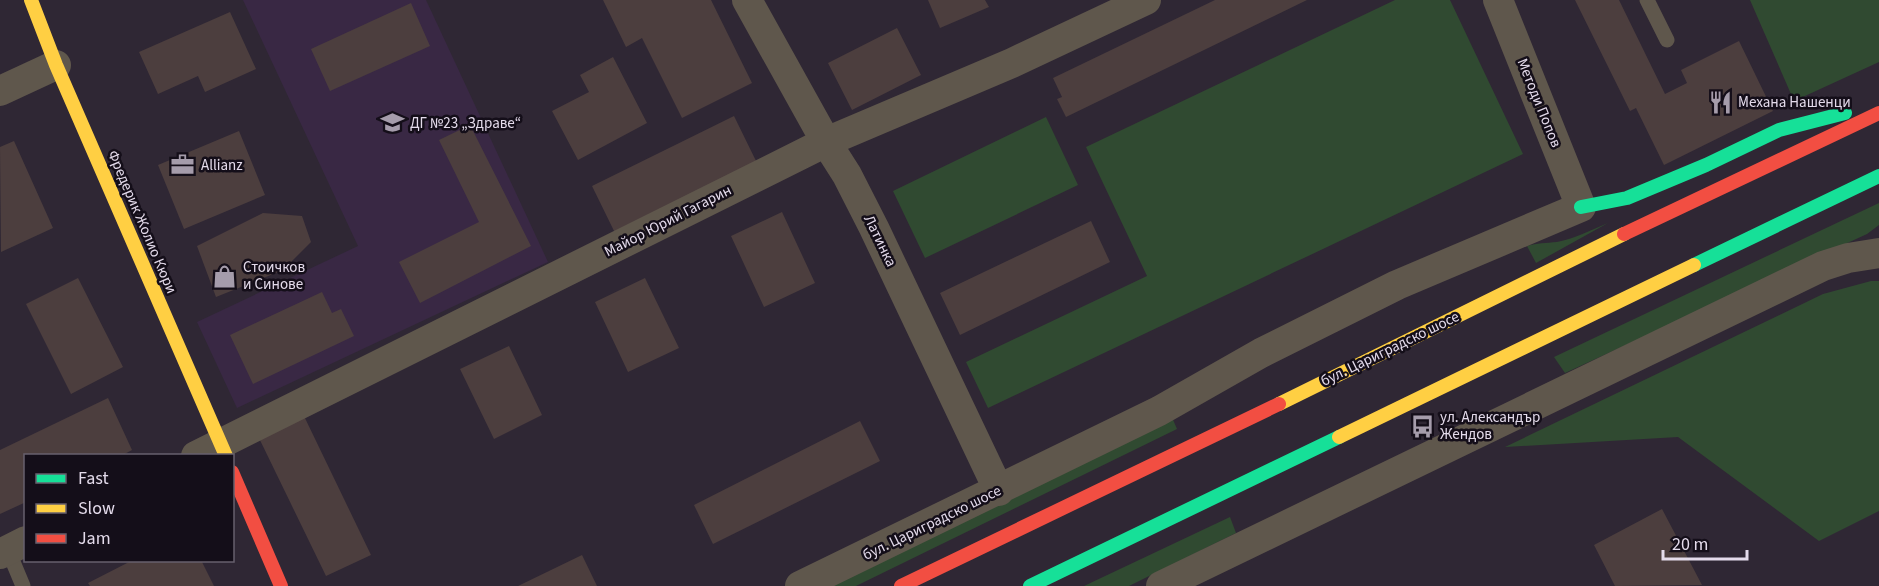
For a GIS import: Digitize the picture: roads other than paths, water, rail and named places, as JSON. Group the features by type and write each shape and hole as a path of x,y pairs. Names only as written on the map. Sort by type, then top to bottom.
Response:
{"main road":[{"name":"Фредерик Жолио Кюри","path":"31,0 214,452"},
{"path":"1581,207 1627,198 1707,165 1779,130 1879,104"},
{"name":"бул. Цариградско шосе","path":"900,586 1356,367 1615,238 1879,113"},
{"path":"1030,586 1879,176"},
{"path":"234,477 281,586"}],"street":[{"name":"Латинка","path":"747,0 826,142 847,175 999,490"},
{"name":"Майор Юрий Гагарин","path":"214,452 826,142 1012,63 1146,0"},
{"name":"Методи Попов","path":"1498,0 1581,207"},
{"path":"0,91 56,65"},
{"name":"бул. Цариградско шосе","path":"800,586 1159,411 1261,353 1397,285 1581,207"},
{"path":"1161,586 1822,266 1848,258 1877,253"}],"lane":[{"path":"1647,0 1667,40"},
{"path":"11,548 23,586"}],"place":[{"name":"Механа Нашенци","path":"1720,102"},
{"name":"ДГ №23 „Здраве“","path":"392,123"},
{"name":"Allianz","path":"183,165"},
{"name":"Стоичков и Синове","path":"225,276"},
{"name":"ул. Александър Жендов","path":"1422,426"}]}
